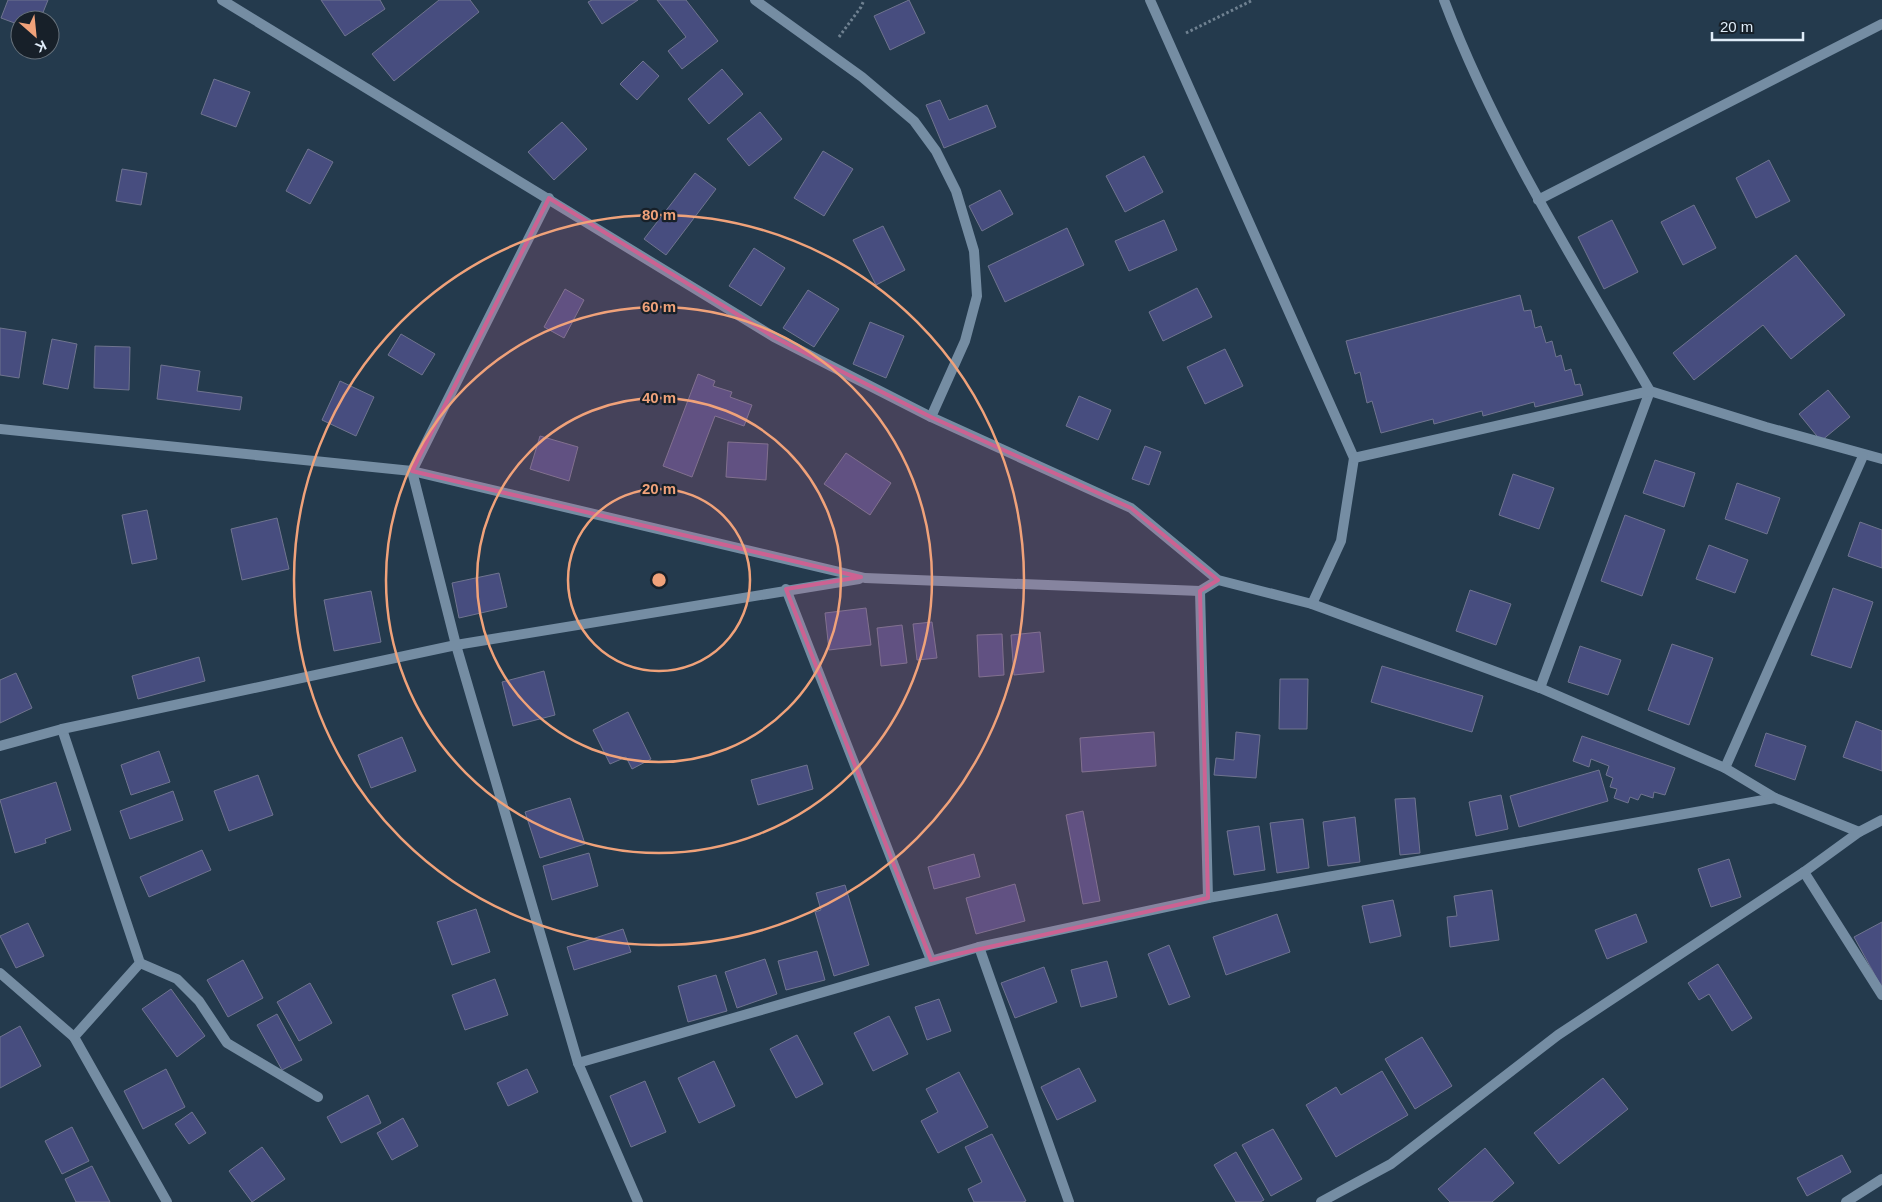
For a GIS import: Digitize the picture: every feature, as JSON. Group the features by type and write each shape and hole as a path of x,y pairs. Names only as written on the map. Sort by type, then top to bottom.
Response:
{"street":[{"path":"222,0 774,337 931,417 1131,508 1218,580 1312,604 1540,688 1725,768 1775,798 1860,832"},
{"path":"755,0 890,99 914,120 936,151 956,191 974,251 977,296 965,341 931,417"},
{"path":"1150,0 1354,458 1341,541 1312,604"},
{"path":"1444,0 1500,126 1538,200 1650,392"},
{"path":"1538,200 1882,24"},
{"path":"549,198 412,471 456,645 578,1063 638,1202"},
{"path":"1354,458 1650,392 1863,456 1882,459"},
{"path":"1540,688 1650,392"},
{"path":"0,429 412,471 865,578"},
{"path":"1725,768 1863,456"},
{"path":"0,746 62,729 456,645 786,589 865,578 1200,591 1218,580"},
{"path":"786,589 930,960"},
{"path":"1200,591 1208,898"},
{"path":"62,729 140,963 177,979 199,1001 227,1043 318,1097"},
{"path":"578,1063 979,946 1208,898 1775,798"},
{"path":"1321,1202 1391,1164 1558,1035 1804,872 1860,832 1882,820"},
{"path":"1804,872 1882,995"},
{"path":"979,946 1069,1202"},
{"path":"74,1037 140,963"},
{"path":"0,973 74,1037 167,1202"},
{"path":"1846,1202 1882,1179"}],"path":[{"path":"828,53 864,0"},
{"path":"1168,41 1252,0"}],"highlighted area":[{"path":"549,198 774,337 931,417 1131,508 1218,580 1200,591 1208,898 931,960 786,589 861,577 412,471"}],"building":[{"path":"8,0 48,0 44,10 10,10 10,21 1,18"},
{"path":"321,0 380,0 385,9 345,36"},
{"path":"439,0 470,0 479,12 394,81 372,54"},
{"path":"592,0 638,0 602,24 588,2"},
{"path":"657,0 686,0 718,41 682,69 668,51 686,37"},
{"path":"909,0 925,33 890,50 874,16"},
{"path":"643,61 659,76 637,100 620,84"},
{"path":"722,69 743,94 709,124 688,99"},
{"path":"214,79 250,92 236,127 201,114"},
{"path":"940,100 949,120 987,105 996,127 944,148 926,105"},
{"path":"760,112 782,139 749,166 727,139"},
{"path":"562,122 587,149 554,180 528,152"},
{"path":"308,149 333,162 310,204 286,191"},
{"path":"823,151 853,169 824,216 794,198"},
{"path":"1144,156 1163,192 1125,212 1106,176"},
{"path":"1769,160 1790,201 1756,218 1736,178"},
{"path":"122,169 147,173 141,205 116,201"},
{"path":"695,173 716,189 666,255 644,239"},
{"path":"1000,190 1013,214 982,231 969,206"},
{"path":"1694,205 1716,248 1683,265 1661,222"},
{"path":"1164,220 1177,250 1129,271 1115,241"},
{"path":"1612,220 1638,272 1604,289 1578,237"},
{"path":"883,226 905,270 876,285 853,240"},
{"path":"1067,228 1084,265 1005,302 988,266"},
{"path":"754,248 785,268 761,306 729,286"},
{"path":"1796,255 1845,315 1791,359 1763,325 1694,380 1673,353"},
{"path":"1197,288 1212,317 1163,341 1149,312"},
{"path":"565,289 584,300 564,338 544,327"},
{"path":"808,290 839,309 814,347 783,328"},
{"path":"1520,295 1524,311 1531,310 1535,328 1541,326 1546,343 1552,341 1556,357 1561,355 1565,371 1571,369 1575,385 1580,384 1583,395 1535,407 1534,402 1483,416 1482,411 1434,424 1433,419 1381,433 1372,401 1367,403 1360,372 1355,374 1346,341"},
{"path":"870,322 904,336 886,378 853,364"},
{"path":"0,328 26,332 19,378 0,375"},
{"path":"401,334 435,354 422,375 388,355"},
{"path":"52,339 77,344 68,389 43,384"},
{"path":"95,346 130,347 129,390 94,388"},
{"path":"1225,349 1243,386 1205,404 1187,367"},
{"path":"161,365 200,371 197,391 242,397 240,410 157,399"},
{"path":"698,374 715,381 713,386 732,392 730,397 752,405 744,426 715,416 692,477 663,466"},
{"path":"340,381 374,397 356,436 322,420"},
{"path":"1828,390 1850,417 1821,441 1799,414"},
{"path":"1079,396 1111,410 1098,440 1066,426"},
{"path":"540,436 578,447 569,481 530,469"},
{"path":"728,442 768,444 766,480 726,477"},
{"path":"1145,446 1161,452 1149,485 1132,479"},
{"path":"846,453 891,483 870,515 824,484"},
{"path":"1655,460 1695,473 1684,507 1643,493"},
{"path":"1513,474 1554,488 1539,529 1499,515"},
{"path":"1737,483 1780,498 1767,534 1725,519"},
{"path":"147,510 157,559 132,564 122,515"},
{"path":"1625,515 1665,530 1642,596 1601,581"},
{"path":"277,518 289,569 242,580 231,529"},
{"path":"1860,522 1882,530 1882,568 1848,556"},
{"path":"1709,545 1748,560 1735,593 1696,579"},
{"path":"499,573 507,607 459,618 452,583"},
{"path":"1833,588 1873,602 1851,668 1811,655"},
{"path":"1470,590 1511,604 1496,645 1456,631"},
{"path":"371,591 381,642 334,651 324,600"},
{"path":"866,608 871,645 829,650 825,613"},
{"path":"932,622 937,658 917,660 913,624"},
{"path":"902,625 907,663 881,666 877,628"},
{"path":"1040,632 1044,672 1014,675 1011,635"},
{"path":"1002,634 1004,675 979,677 977,635"},
{"path":"1672,644 1713,658 1689,725 1648,710"},
{"path":"1580,646 1621,660 1608,695 1568,682"},
{"path":"199,657 205,681 138,699 132,676"},
{"path":"1382,666 1483,696 1472,732 1371,702"},
{"path":"544,671 555,715 513,726 502,682"},
{"path":"16,673 32,708 0,723 0,680"},
{"path":"1280,679 1308,679 1307,729 1279,729"},
{"path":"628,712 651,759 632,769 626,757 610,764 593,730"},
{"path":"1856,721 1882,731 1882,771 1843,757"},
{"path":"1154,732 1156,766 1082,772 1080,738"},
{"path":"1236,732 1260,735 1256,778 1214,775 1216,758 1234,760"},
{"path":"1766,733 1806,746 1795,780 1755,766"},
{"path":"1582,736 1675,768 1665,795 1654,792 1653,798 1641,794 1638,800 1630,797 1628,803 1614,798 1617,789 1610,787 1613,778 1606,775 1609,766 1591,759 1589,767 1573,761"},
{"path":"402,737 416,771 371,788 358,755"},
{"path":"159,751 170,782 131,795 121,765"},
{"path":"807,765 813,789 758,805 751,780"},
{"path":"1599,770 1608,801 1519,827 1510,796"},
{"path":"258,775 273,815 229,831 214,791"},
{"path":"56,782 71,830 45,839 46,843 15,853 0,800"},
{"path":"173,791 183,820 130,839 120,811"},
{"path":"1501,795 1508,829 1476,836 1469,802"},
{"path":"570,798 585,844 540,858 525,812"},
{"path":"1415,798 1420,853 1400,855 1395,799"},
{"path":"1083,811 1100,901 1083,904 1066,815"},
{"path":"1355,817 1360,862 1328,866 1323,822"},
{"path":"1303,819 1309,868 1277,873 1270,823"},
{"path":"1259,826 1265,870 1234,875 1227,831"},
{"path":"202,850 211,870 149,897 140,877"},
{"path":"589,853 598,886 552,900 543,866"},
{"path":"974,854 980,877 934,889 928,867"},
{"path":"1729,859 1741,897 1711,907 1698,869"},
{"path":"1015,884 1025,921 976,934 966,898"},
{"path":"845,885 869,965 834,976 815,912 821,910 816,893"},
{"path":"1492,890 1499,940 1450,947 1447,917 1457,916 1454,896"},
{"path":"1393,900 1401,936 1370,943 1362,906"},
{"path":"476,909 490,952 452,965 437,922"},
{"path":"1277,914 1290,952 1226,975 1213,937"},
{"path":"1636,914 1647,942 1607,959 1595,930"},
{"path":"1882,922 1882,988 1854,937"},
{"path":"28,923 44,956 16,968 0,936"},
{"path":"623,929 631,952 574,970 567,947"},
{"path":"1169,945 1190,997 1169,1005 1148,954"},
{"path":"817,951 825,980 786,990 778,961"},
{"path":"765,959 777,994 737,1008 725,972"},
{"path":"243,960 263,998 228,1017 207,980"},
{"path":"1107,961 1117,997 1081,1007 1071,970"},
{"path":"1718,964 1752,1018 1732,1031 1709,994 1699,1000 1688,983"},
{"path":"1044,967 1057,1002 1015,1018 1001,983"},
{"path":"716,975 727,1011 688,1022 678,986"},
{"path":"495,979 508,1015 465,1030 452,995"},
{"path":"310,983 332,1023 299,1041 277,1002"},
{"path":"171,989 205,1036 177,1057 142,1009"},
{"path":"939,999 951,1031 927,1040 915,1007"},
{"path":"277,1014 302,1060 282,1070 257,1025"},
{"path":"889,1016 908,1054 873,1071 854,1033"},
{"path":"20,1026 41,1066 0,1088 0,1037"},
{"path":"797,1035 823,1084 796,1098 770,1049"},
{"path":"1422,1037 1452,1086 1415,1109 1385,1059"},
{"path":"714,1061 735,1106 699,1123 678,1078"},
{"path":"1079,1068 1096,1101 1057,1120 1041,1087"},
{"path":"166,1069 185,1107 143,1129 124,1091"},
{"path":"527,1069 538,1092 508,1106 497,1083"},
{"path":"1382,1071 1408,1115 1336,1157 1306,1105 1336,1087 1341,1095"},
{"path":"959,1072 988,1127 938,1153 921,1121 938,1112 926,1089"},
{"path":"1603,1078 1628,1109 1559,1164 1534,1133"},
{"path":"645,1081 666,1132 631,1147 610,1096"},
{"path":"368,1095 381,1123 341,1143 327,1117"},
{"path":"192,1112 206,1133 189,1144 175,1124"},
{"path":"403,1118 418,1146 392,1160 377,1133"},
{"path":"72,1127 89,1161 62,1174 45,1141"},
{"path":"1273,1129 1302,1179 1271,1196 1242,1145"},
{"path":"992,1134 1026,1201 974,1202 968,1189 982,1182 965,1147"},
{"path":"262,1147 285,1179 252,1202 229,1171"},
{"path":"1485,1148 1514,1183 1492,1202 1450,1202 1438,1189"},
{"path":"1236,1152 1264,1200 1260,1202 1236,1202 1214,1165"},
{"path":"1842,1155 1851,1172 1807,1196 1797,1178"},
{"path":"92,1166 110,1202 76,1202 65,1179"}]}
